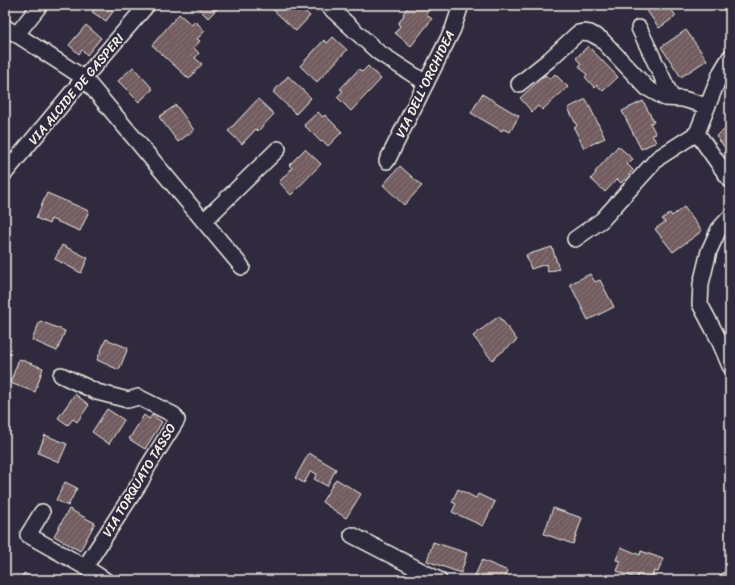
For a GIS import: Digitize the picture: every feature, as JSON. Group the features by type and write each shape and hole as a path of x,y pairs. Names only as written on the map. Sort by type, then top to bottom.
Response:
{"street":[{"path":"40,5 11,31 84,78 242,267"},
{"name":"VIA ALCIDE DE GASPERI","path":"5,173 147,5"},
{"path":"327,5 378,52 426,83"},
{"name":"VIA DELL'ORCHIDEA","path":"387,161 452,29 461,5"},
{"path":"639,28 672,98"},
{"path":"519,84 549,60 578,33 583,32 590,33 601,39 646,88 665,98 683,99 707,106"},
{"path":"576,238 602,220 658,158 697,133 721,72 730,58"},
{"path":"697,133 730,180"},
{"path":"204,221 278,149"},
{"path":"730,218 719,229 709,251 701,284 700,304 718,338 730,366"},
{"name":"VIA TORQUATO TASSO","path":"61,375 97,392 128,400 138,397 174,415 176,420 147,468 141,481 85,567"},
{"path":"42,512 28,535 105,580"},
{"path":"352,535 439,580"}],"building":[{"path":"88,5 118,5 106,21 92,12 94,10"},
{"path":"195,5 221,5 208,18"},
{"path":"268,5 298,5 310,16 296,31"},
{"path":"409,5 430,5 432,7 426,14 432,19 411,46 395,33 400,26 398,24 404,15 403,14"},
{"path":"643,5 668,5 676,16 659,28"},
{"path":"179,14 192,25 195,21 205,31 197,39 200,41 194,48 199,53 195,58 202,64 189,79 152,45"},
{"path":"86,25 101,38 87,55 82,50 79,54 69,45"},
{"path":"686,30 707,60 681,77 661,47"},
{"path":"333,37 347,50 317,82 300,66 324,40 327,43"},
{"path":"588,46 618,77 603,91 597,85 595,88 585,77 587,75 579,66 581,64 576,58"},
{"path":"368,66 381,79 351,111 337,97 343,91 340,89 359,69 362,72"},
{"path":"133,67 153,89 139,102 118,81"},
{"path":"555,74 568,87 542,110 538,106 532,112 520,98 545,75 550,79"},
{"path":"288,76 311,98 296,114 273,92"},
{"path":"482,94 519,116 510,132 503,129 502,131 471,113"},
{"path":"258,99 274,114 258,131 256,129 242,144 228,131"},
{"path":"586,99 605,138 584,148 574,128 577,126 568,108"},
{"path":"643,101 654,122 650,123 656,134 652,135 656,142 641,149 622,111"},
{"path":"176,105 194,130 178,142 159,117"},
{"path":"318,112 323,117 325,115 342,132 328,146 323,141 321,142 304,125"},
{"path":"730,126 730,154 716,136"},
{"path":"618,146 633,159 627,164 633,170 621,183 617,179 605,192 591,179 596,173 595,172"},
{"path":"305,149 321,164 291,195 279,182 292,168 289,165"},
{"path":"400,166 422,186 404,205 383,185"},
{"path":"47,193 89,211 80,231 51,219 49,224 36,218"},
{"path":"684,207 702,231 673,252 655,229 665,222 662,219 670,213 672,216"},
{"path":"62,245 88,258 81,273 55,259"},
{"path":"552,247 559,269 548,272 546,264 531,269 526,255"},
{"path":"730,253 730,270 723,265 728,259 727,258"},
{"path":"590,274 595,282 600,280 614,307 588,320 570,284"},
{"path":"499,316 517,340 492,360 473,336"},
{"path":"40,321 65,331 57,351 32,340"},
{"path":"106,339 128,348 119,370 97,360"},
{"path":"5,350 10,353 5,364"},
{"path":"19,359 43,368 35,392 10,383"},
{"path":"75,394 89,405 77,422 73,419 68,425 58,418"},
{"path":"107,409 124,420 109,444 92,432"},
{"path":"144,415 149,419 152,415 162,422 145,449 129,439"},
{"path":"45,435 67,444 59,462 38,453"},
{"path":"309,453 336,469 327,486 314,479 317,474 311,471 304,483 295,478"},
{"path":"336,479 361,494 346,518 322,502"},
{"path":"65,482 77,488 68,506 56,500"},
{"path":"458,489 476,498 478,494 495,502 483,526 452,512 456,504 452,502"},
{"path":"553,508 582,518 573,544 544,534"},
{"path":"69,509 95,523 80,551 54,536"},
{"path":"433,542 467,553 461,573 427,561"},
{"path":"621,547 640,555 641,551 663,559 658,572 654,571 651,580 638,575 637,579 617,571 621,561 616,560"},
{"path":"482,560 508,571 504,580 473,580"},
{"path":"24,573 35,580 20,580"}]}
